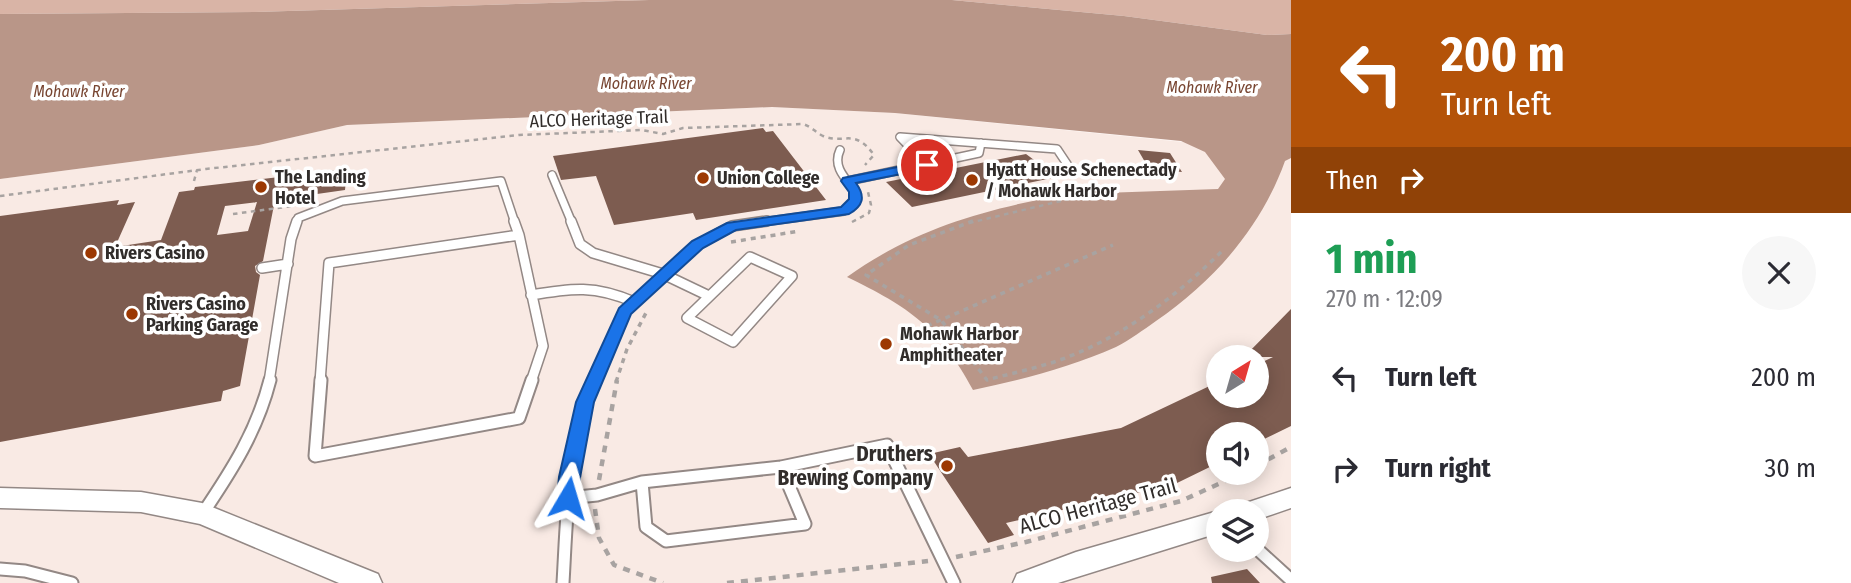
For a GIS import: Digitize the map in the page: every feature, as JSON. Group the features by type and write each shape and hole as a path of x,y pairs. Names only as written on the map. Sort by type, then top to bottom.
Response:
{"street":[{"path":"0,498 141,502 202,514 369,583"},
{"path":"1269,505 1291,498"},
{"path":"1027,583 1076,564 1206,526"}],"lane":[{"path":"927,165 900,137 1056,149 1069,167"},
{"path":"848,181 979,153 981,143"},
{"path":"564,583 569,477 585,402 619,322 645,291 697,245 732,226 844,211 853,206 856,192 838,168 836,158 840,150"},
{"path":"552,175 580,244 593,253 663,274 709,296"},
{"path":"202,514 234,465 260,417 271,373 288,264 299,218 342,201 500,181 519,235 543,346 519,418 315,456 329,263 519,235"},
{"path":"750,257 792,276 733,342 687,318 709,296 750,257"},
{"path":"262,268 288,264"},
{"path":"531,295 581,287 597,288 634,302"},
{"path":"568,498 597,495 642,482 781,467 887,445 954,583"},
{"path":"642,482 646,527 666,541 804,524 781,467"},
{"path":"1269,560 1291,580"},
{"path":"0,569 25,571 72,583"}],"path":[{"name":"ALCO Heritage Trail","path":"0,196 197,170 519,135 642,130 663,134 683,128 803,124 813,127 823,136 855,138 867,145 874,155 856,169 862,178"},
{"path":"194,181 197,170"},
{"path":"850,222 862,219 869,213 870,195 862,178"},
{"path":"94,191 98,183"},
{"path":"1094,193 977,219 909,245 866,275 941,320 987,380 1062,359 1111,338 1191,284 1223,250"},
{"path":"728,243 811,229"},
{"path":"927,326 1113,245"},
{"path":"645,291 648,309 636,327 608,417 594,513 599,538 614,565 663,583"},
{"path":"1269,459 1291,447"},
{"name":"ALCO Heritage Trail","path":"955,557 1026,542 1181,501 1216,485"},
{"path":"727,583 930,560"}],"shaded area":[{"path":"0,0 649,0 255,12 0,14"},
{"path":"952,0 1291,0 1291,34 1267,35 1124,16"},
{"path":"772,107 895,113 1291,153 1291,583 0,583 0,179 259,145 347,125"}],"water":[{"name":"Mohawk River","path":"649,0 952,0 1124,16 1267,35 1291,34 1291,158 1285,161 1263,209 1233,251 1197,289 1156,321 1121,344 1081,361 973,390 948,350 921,321 847,277 907,241 937,228 1032,201 1101,188 1103,193 1218,189 1225,179 1205,152 1181,141 895,113 772,107 347,125 259,145 0,179 0,14 255,12"}],"building":[{"name":"Union College","path":"763,128 766,132 773,131 826,200 696,220 693,213 614,225 596,176 561,180 553,156"},
{"path":"1138,150 1170,153 1182,172 1149,169"},
{"name":"Hyatt House Schenectady / Mohawk Harbor","path":"1026,154 1057,177 912,207 886,182"},
{"name":"Rivers Casino Parking Garage","path":"347,169 345,190 275,200 263,261 255,266 260,275 240,386 223,391 221,401 0,442 0,216 119,200 117,205 135,202 115,247 161,240 179,192 194,190 195,187","holes":["257,202 248,231 217,235 225,206"]},
{"path":"1291,309 1291,426 1269,437 1269,422 1206,422 1206,469 1175,484 1006,523 1014,535 988,543 929,454 960,447 968,457 1121,428 1206,388 1206,408 1269,408 1269,359 1273,357 1269,357 1269,345 1256,345"},
{"path":"1247,569 1260,583 1212,583 1211,577"}],"place":[{"name":"Union College","path":"703,178"},
{"name":"Hyatt House Schenectady / Mohawk Harbor","path":"972,180"},
{"name":"The Landing Hotel","path":"261,187"},
{"name":"Rivers Casino","path":"91,253"},
{"name":"Rivers Casino Parking Garage","path":"132,314"},
{"name":"Mohawk Harbor Amphitheater","path":"886,344"},
{"name":"Druthers Brewing Company","path":"947,466"}],"route":[{"path":"568,498 569,477 585,402 624,312 654,282 697,245 732,226 844,211 853,206 856,199 856,192 848,181 927,165"}]}
